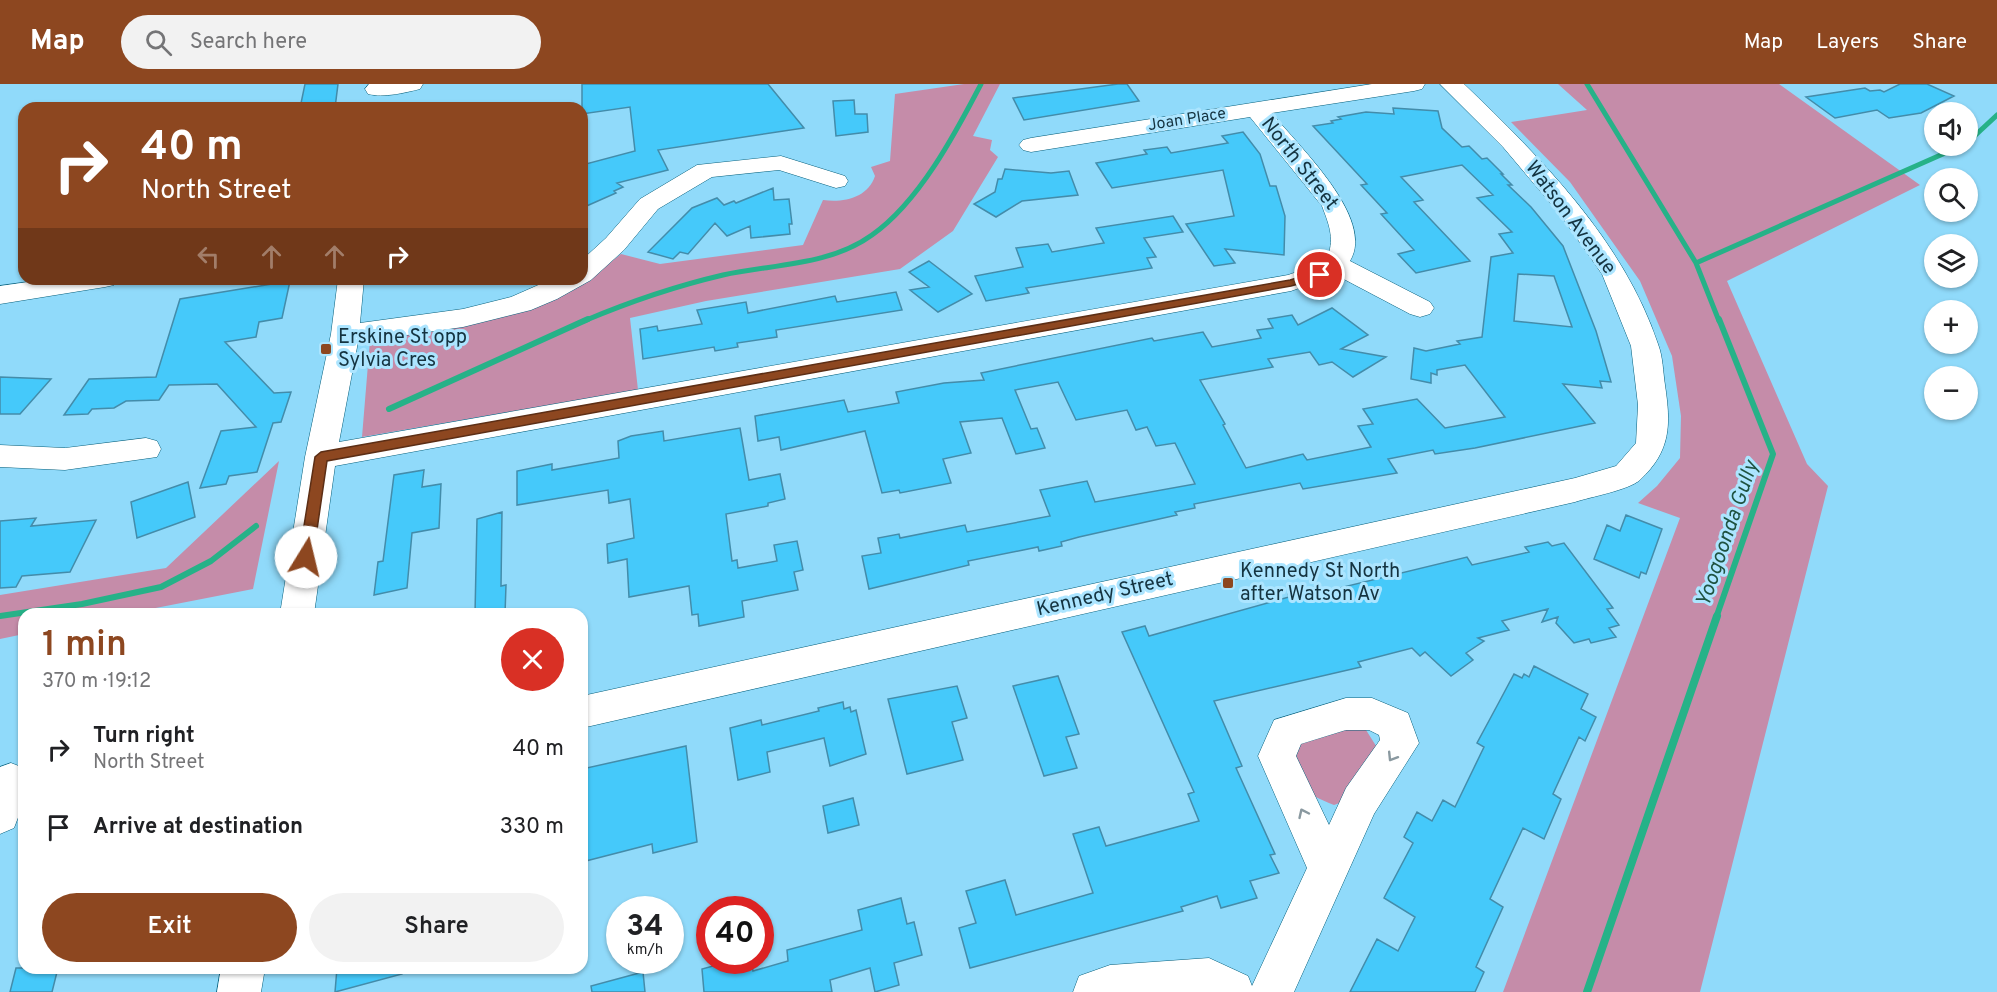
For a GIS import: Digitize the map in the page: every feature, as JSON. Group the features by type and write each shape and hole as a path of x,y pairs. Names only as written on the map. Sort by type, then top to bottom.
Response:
{"street":[{"path":"376,94 412,84"},
{"name":"Joan Place","path":"1031,144 1255,103 1414,84"},
{"name":"Watson Avenue","path":"1451,84 1511,142 1571,212 1615,273 1645,346 1653,405 1651,446 1627,474"},
{"name":"North Street","path":"1255,103 1334,205 1341,219 1343,233 1343,251 1336,264"},
{"path":"588,268 615,244 649,204 706,170 781,163 836,181"},
{"path":"321,457 1291,283 1320,275 1336,264 1420,308"},
{"path":"0,295 66,285"},
{"path":"298,608 321,457 345,334 350,285"},
{"path":"345,334 505,309 563,285"},
{"path":"0,456 65,459 146,449"},
{"name":"Kennedy Street","path":"588,711 1575,490 1627,474"},
{"path":"1271,992 1296,942 1327,866"},
{"path":"239,992 242,974"},
{"path":"1095,992 1110,987 1209,980 1232,992"}],"shaded area":[{"path":"964,84 1000,84 973,136 992,140 990,150 998,157 953,231 900,269 706,301 630,318 638,390 362,437 370,340 498,318 545,300 572,285 588,285 588,276 621,254 660,264 803,245 823,200 846,200 861,194 872,183 875,176 871,167 890,161 895,94"},
{"path":"1558,84 1779,84 1920,185 1727,281 1807,464 1828,486 1700,992 1503,992 1680,518 1638,503 1657,486 1680,458 1681,416 1672,356 1640,281 1570,182 1511,122 1587,110"},
{"path":"279,461 253,589 156,608 18,608 18,635 0,639 0,595 166,568"},
{"path":"1329,723 1366,730 1378,749 1350,799 1334,805 1321,800 1305,789 1298,776 1292,743"}],"building":[{"path":"305,84 338,84 336,102 301,102"},
{"path":"582,84 768,84 804,128 658,150 668,170 617,183 623,187 614,191 616,193 588,205 588,163 635,151 630,107 588,113 588,102 582,102"},
{"path":"1127,84 1139,101 1024,120 1013,98"},
{"path":"1900,84 1927,84 1954,96 1942,102 1924,102 1924,111 1921,113 1889,118 1877,110 1835,118 1806,97 1865,88 1870,91 1884,92"},
{"path":"854,100 855,114 867,114 868,132 836,136 833,101"},
{"path":"1393,108 1438,111 1442,128 1462,147 1469,146 1482,159 1487,158 1563,246 1596,331 1611,382 1600,381 1602,388 1563,384 1595,423 1475,448 1435,454 1433,450 1388,459 1397,473 1303,489 1300,483 1194,504 1195,508 1175,512 1177,515 1079,537 1061,542 1062,546 1039,551 1038,547 968,561 969,565 869,589 862,556 881,553 878,538 899,534 900,538 965,525 967,532 1050,516 1040,490 1087,481 1095,502 1195,484 1175,443 1156,446 1147,427 1136,430 1127,410 1076,420 1058,382 1015,390 1031,429 1037,428 1045,448 1016,454 1002,418 960,422 971,453 943,459 951,483 900,493 899,490 882,493 865,431 781,450 779,437 758,441 755,416 844,400 848,412 899,403 896,392 944,383 984,380 981,373 1152,338 1154,341 1203,332 1212,347 1261,338 1257,330 1273,328 1268,319 1292,315 1298,325 1332,308 1368,335 1341,349 1386,357 1353,377 1332,362 1319,365 1310,352 1268,359 1273,367 1200,380 1246,468 1303,454 1307,460 1371,447 1358,426 1373,424 1363,409 1417,399 1445,428 1505,417 1465,365 1437,370 1437,375 1431,373 1431,383 1411,379 1414,348 1426,351 1460,344 1457,341 1482,337 1491,257 1513,253 1499,234 1512,232 1477,198 1493,195 1462,165 1401,177 1423,200 1414,202 1470,261 1416,273 1398,254 1414,250 1381,214 1387,213 1361,185 1367,184 1313,126 1333,123 1331,121 1341,119 1338,117 1366,112 1394,114","holes":["1518,274 1554,276 1572,327 1514,321"]},
{"path":"1243,132 1260,154 1270,186 1276,186 1285,216 1284,255 1225,249 1235,263 1214,266 1186,224 1234,216 1223,170 1112,188 1096,163 1147,154 1144,150 1167,147 1171,153 1228,143 1222,136"},
{"path":"1005,169 1051,173 1069,171 1078,195 1022,201 996,217 974,204 995,192 998,179 1002,179"},
{"path":"773,188 774,200 789,199 792,224 789,224 790,234 751,238 750,226 727,236 715,223 688,254 680,252 673,259 648,252 692,208 717,198 724,205 734,201 736,203"},
{"path":"1173,216 1183,232 1144,238 1156,257 1147,258 1152,268 1026,288 1029,293 986,301 975,276 1023,267 1016,248 1048,244 1052,252 1104,243 1096,228"},
{"path":"929,261 972,294 938,312 910,290 929,287 909,272"},
{"path":"266,285 289,285 282,318 259,322 256,337 225,342 274,393 291,392 281,422 273,423 257,472 229,476 226,484 200,488 221,431 256,427 217,384 169,385 159,400 126,401 114,408 92,409 88,414 64,415 89,379 156,377 180,299"},
{"path":"896,292 902,310 776,330 777,337 737,343 738,347 715,351 714,347 643,359 640,329 657,326 658,331 702,324 697,310 746,302 748,313 835,296 837,302"},
{"path":"0,377 51,379 20,414 0,414"},
{"path":"740,428 749,480 780,474 785,499 768,503 768,506 726,514 732,561 737,560 738,568 777,561 774,545 797,541 803,570 794,572 798,590 742,601 744,617 699,626 698,614 692,615 689,586 629,597 627,559 608,563 607,544 634,538 630,499 609,503 608,490 517,505 517,471 552,464 552,470 619,458 618,441 631,436 663,431 664,441"},
{"path":"424,470 422,487 441,484 439,528 412,533 407,588 374,595 378,562 383,561 394,475"},
{"path":"188,482 195,517 137,538 131,502"},
{"path":"502,512 501,586 506,585 505,608 475,608 477,519"},
{"path":"1626,515 1662,529 1646,574 1641,572 1639,578 1594,559 1607,525 1620,531"},
{"path":"36,518 31,526 96,520 70,572 22,576 16,587 0,588 0,521"},
{"path":"1548,542 1552,546 1564,543 1613,608 1607,609 1619,625 1609,628 1616,637 1591,643 1589,639 1574,643 1556,623 1558,617 1542,622 1548,609 1502,621 1509,630 1478,638 1484,641 1466,653 1473,660 1451,676 1425,652 1420,656 1412,648 1358,662 1361,667 1214,701 1242,766 1236,768 1275,854 1270,855 1279,873 1250,881 1257,898 1221,908 1217,896 1181,907 1183,911 970,968 959,928 976,923 966,891 1005,880 1016,915 1093,893 1073,834 1099,827 1106,846 1199,821 1188,794 1194,792 1122,632 1145,626 1149,636 1289,597 1288,594 1315,587 1319,593 1467,557 1472,565 1529,552 1525,547"},
{"path":"1534,666 1588,694 1581,709 1596,717 1585,741 1579,737 1553,794 1561,799 1544,839 1523,828 1490,899 1503,907 1476,967 1484,972 1475,992 1350,992 1377,939 1398,951 1415,917 1384,898 1413,843 1404,837 1417,812 1432,821 1443,800 1455,807 1484,747 1477,743 1514,674 1522,678 1524,674 1529,677"},
{"path":"1058,676 1079,734 1066,737 1077,768 1044,776 1013,686"},
{"path":"957,686 967,718 952,722 963,760 907,774 888,699"},
{"path":"843,702 844,709 850,707 851,712 856,710 866,754 830,766 824,738 767,752 770,772 738,780 730,728 761,720 762,725 819,711 818,708"},
{"path":"686,746 697,842 653,853 652,844 588,860 588,768"},
{"path":"853,798 859,825 828,833 823,806"},
{"path":"901,898 907,924 914,922 922,955 894,963 899,985 875,992 870,968 830,980 832,992 704,992 702,974 774,974 774,965 788,961 787,950 862,930 858,910"},
{"path":"16,968 18,968 18,974 56,974 52,992 10,992"},
{"path":"336,974 402,974 335,992"},
{"path":"643,974 645,992 592,992 591,986"}],"waterway":[{"path":"584,321 688,284 742,271 800,262 838,253 872,235 905,205 920,186 960,124 981,84"},
{"path":"1587,84 1696,263"},
{"name":"Yoogoonda Gully","path":"1978,133 1997,115"},
{"name":"Yoogoonda Gully","path":"1696,263 1938,156"},
{"name":"Yoogoonda Gully","path":"1696,263 1719,321"},
{"path":"389,409 588,319"},
{"name":"Yoogoonda Gully","path":"1716,618 1773,454 1719,319"},
{"path":"55,608 161,587 211,561 256,526"},
{"path":"0,616 18,613"},
{"name":"Yoogoonda Gully","path":"1587,992 1717,616"}],"place":[{"name":"Erskine St opp Sylvia Cres","path":"326,349"},
{"name":"Kennedy St North after Watson Av","path":"1228,583"}],"route":[{"path":"306,557 321,457 1007,335 1291,283 1320,275"}]}
